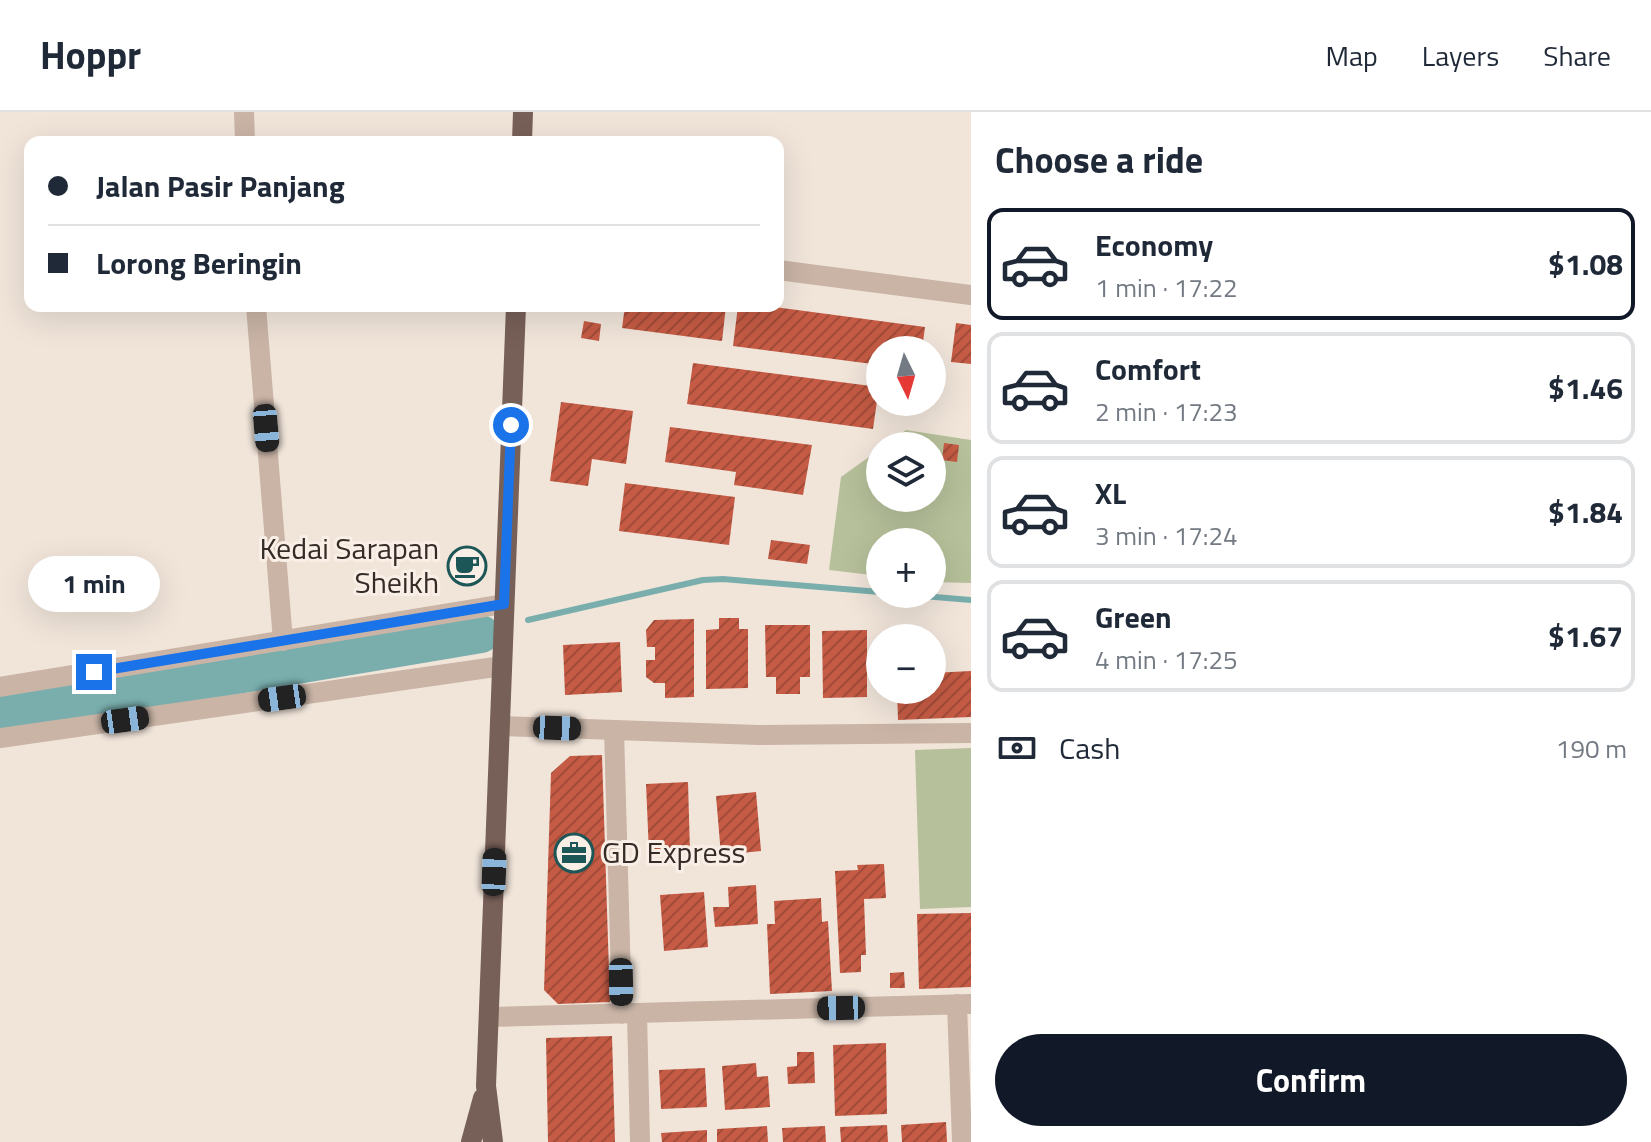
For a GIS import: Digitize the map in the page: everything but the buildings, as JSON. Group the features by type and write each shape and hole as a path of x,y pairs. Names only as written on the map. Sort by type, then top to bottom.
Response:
{"main road":[{"path":"522,136 523,112"},
{"path":"493,1142 486,1086 516,312"},
{"path":"471,1142 486,1086"}],"street":[{"path":"244,112 245,136"},
{"path":"784,271 971,295"},
{"path":"256,312 283,641"},
{"path":"0,687 504,604"},
{"path":"0,738 502,666"},
{"path":"500,726 758,735 971,733"},
{"path":"614,730 629,1013 640,1142"},
{"path":"489,1017 964,1004 962,1142"}],"green space":[{"path":"946,436 971,440 971,583 946,582 946,528 866,528 866,574 829,570 841,477 866,459 866,512 946,512"},
{"path":"971,748 971,907 920,909 915,750"}],"waterway":[{"path":"528,620 703,580 866,591"},
{"path":"946,598 971,600"},
{"path":"0,715 481,634"}],"place":[{"name":"Kedai Sarapan Sheikh","path":"467,566"},
{"name":"GD Express","path":"574,853"}],"route":[{"path":"94,672 504,604 511,425"}]}
